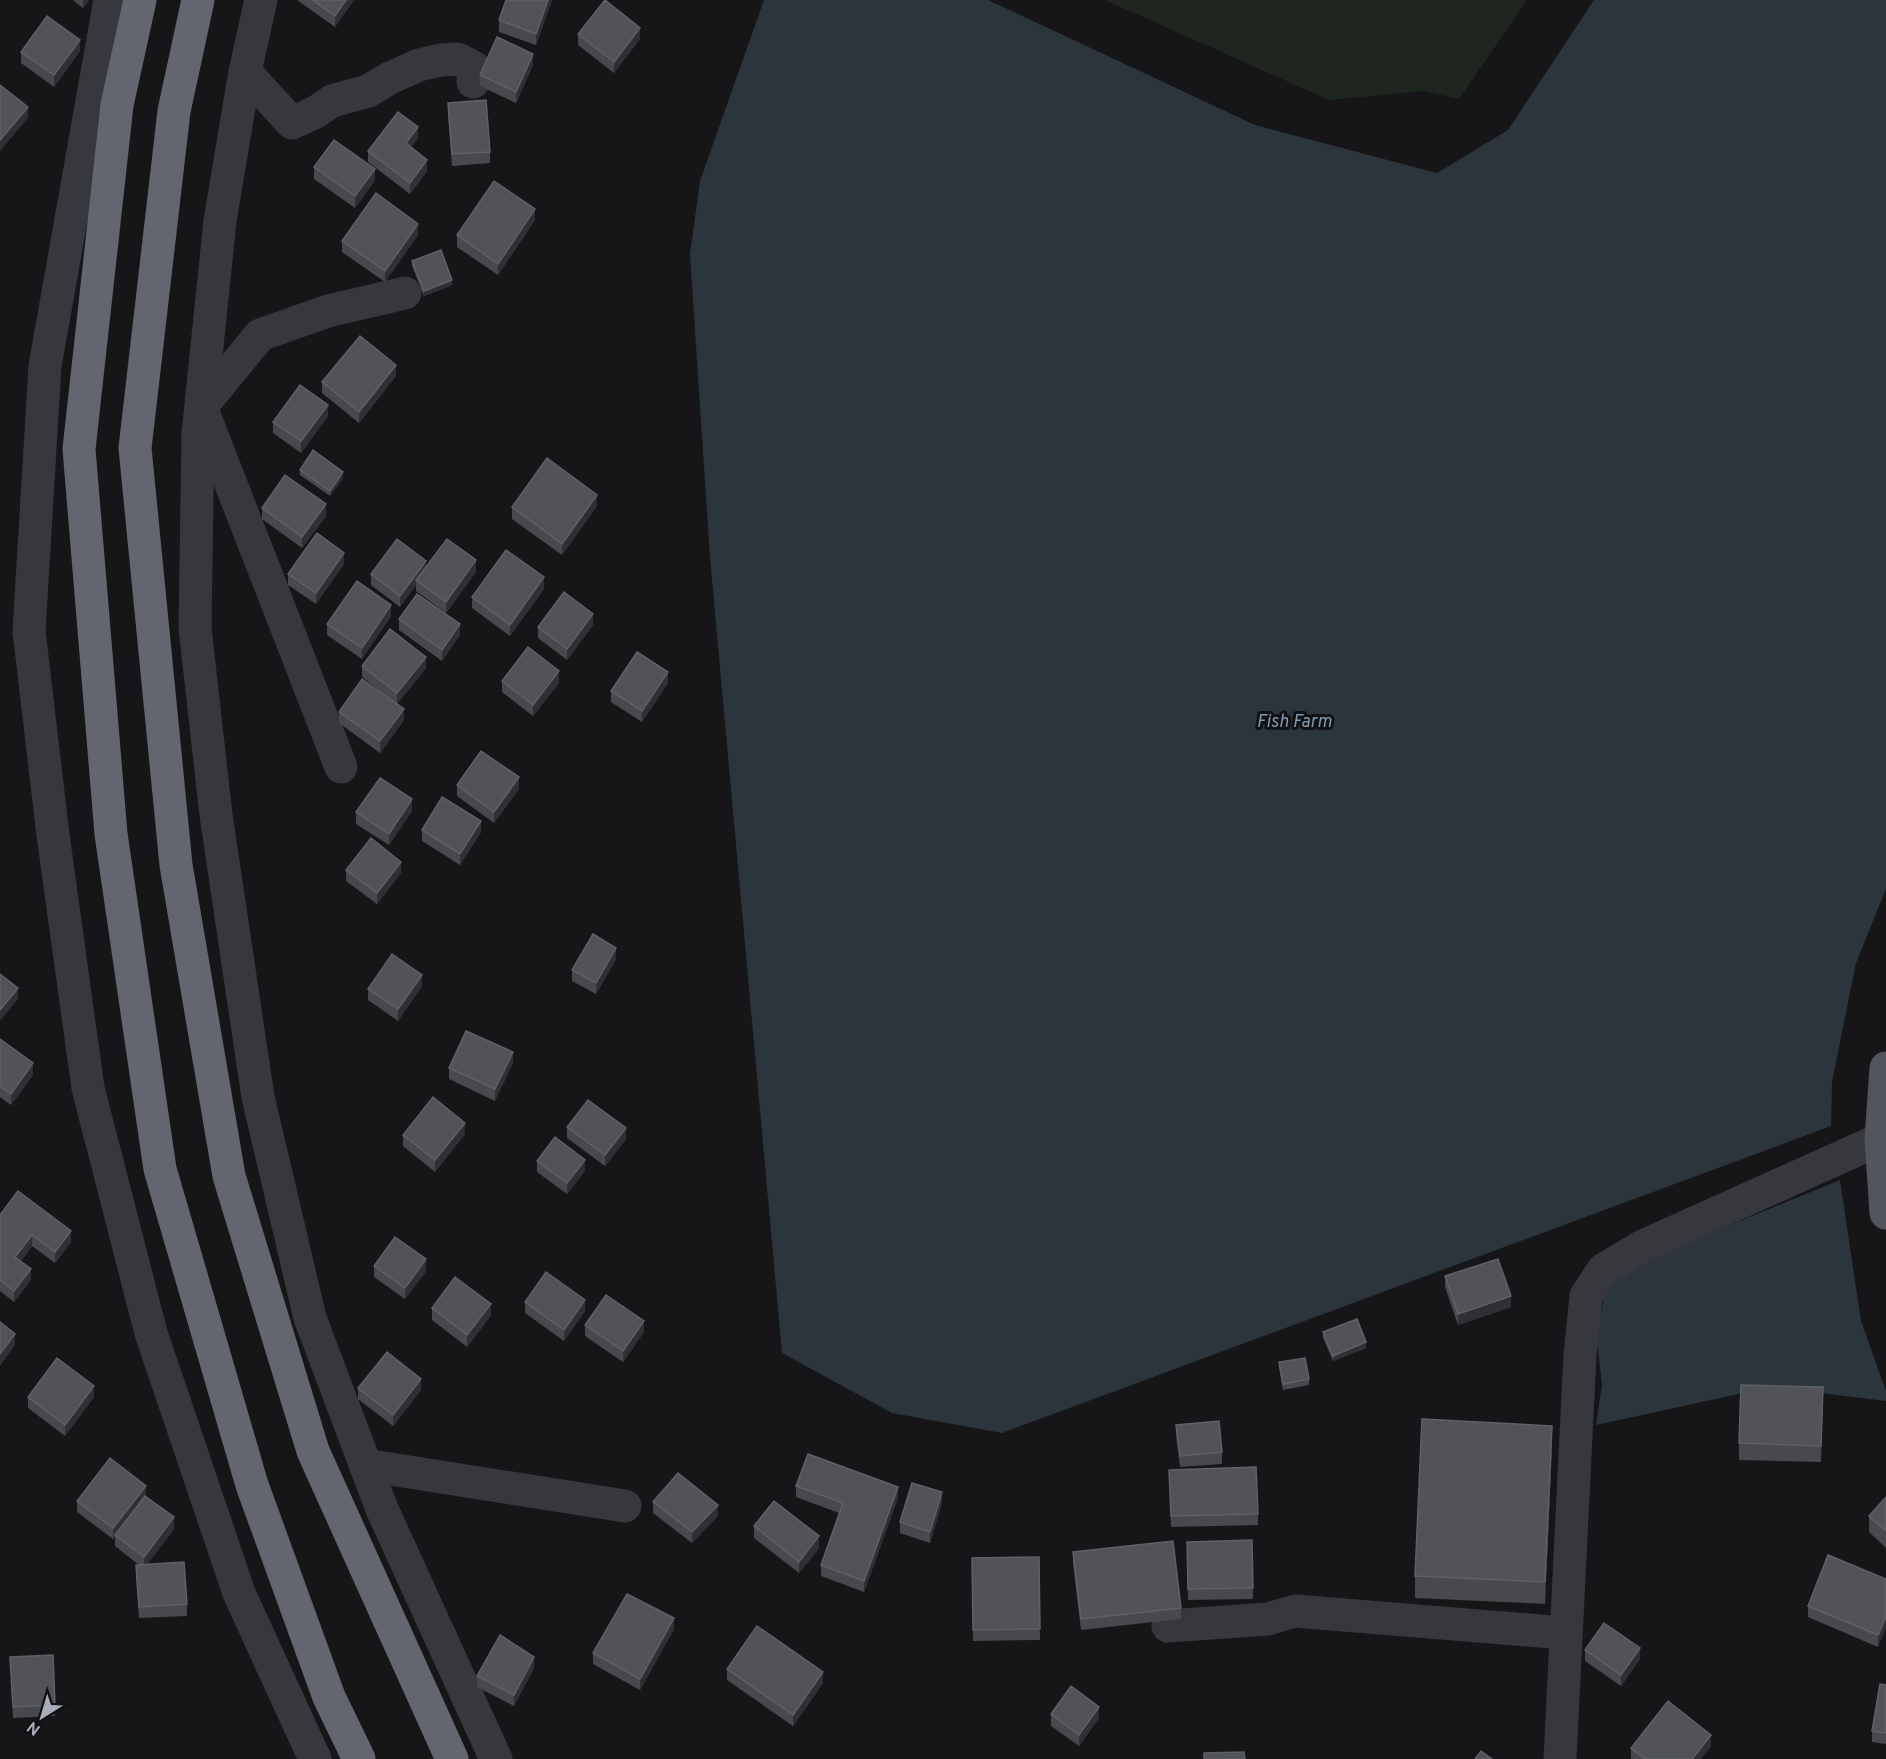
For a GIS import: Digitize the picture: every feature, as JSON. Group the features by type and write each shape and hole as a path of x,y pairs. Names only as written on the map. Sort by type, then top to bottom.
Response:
{"highway":[{"path":"140,0 117,105 79,449 111,834 160,1168 252,1485 329,1696 359,1759"},
{"path":"198,0 174,111 135,448 177,865 229,1176 309,1439 452,1759"}],"main road":[{"path":"1886,1068 1881,1139 1886,1213"}],"street":[{"path":"110,0 45,366 29,631 53,835 88,1088 151,1333 239,1593 315,1759"},
{"path":"261,0 245,72 220,221 198,433 195,628 216,815 258,1097 310,1318 382,1509 496,1759"},
{"path":"245,72 292,123 316,112 332,101 368,91 419,65 441,60 458,59 475,68 473,82"},
{"path":"201,407 260,335 328,311 405,293"},
{"path":"201,407 341,767"},
{"path":"1560,1759 1580,1354 1586,1296 1604,1270 1643,1246 1881,1139"},
{"path":"365,1465 625,1506"},
{"path":"1168,1626 1268,1619 1294,1611 1565,1632"}],"shaded area":[{"path":"1105,0 1527,0 1459,99 1423,91 1329,100"}],"water":[{"name":"Fish Farm","path":"764,0 988,0 1255,125 1437,173 1508,130 1594,0 1886,0 1886,889 1856,963 1832,1082 1831,1126 1002,1433 892,1413 782,1353 710,557 690,254 700,181"},
{"path":"1840,1180 1861,1321 1886,1391 1886,1401 1771,1387 1596,1425 1602,1385 1596,1332 1608,1281 1691,1241"}],"building":[{"path":"313,0 346,0 335,16"},
{"path":"506,0 548,0 536,34 499,20"},
{"path":"605,0 640,28 614,62 578,34"},
{"path":"47,16 80,40 54,75 21,52"},
{"path":"497,37 533,54 516,92 480,75"},
{"path":"0,85 28,107 0,140"},
{"path":"486,100 490,152 452,154 448,103"},
{"path":"398,112 418,127 406,143 427,160 410,183 368,151"},
{"path":"334,140 375,169 355,196 314,167"},
{"path":"494,181 535,209 498,264 457,235"},
{"path":"376,193 418,224 385,271 342,241"},
{"path":"441,250 452,280 424,291 412,261"},
{"path":"360,336 396,365 359,412 322,382"},
{"path":"300,385 328,405 301,441 273,422"},
{"path":"313,450 343,472 330,491 300,470"},
{"path":"547,458 597,495 562,544 512,507"},
{"path":"285,475 326,504 302,537 262,508"},
{"path":"317,533 344,553 316,593 288,574"},
{"path":"397,539 426,561 400,596 371,574"},
{"path":"447,539 476,560 446,602 416,580"},
{"path":"506,550 544,577 510,625 472,597"},
{"path":"357,581 391,605 362,648 327,624"},
{"path":"564,592 593,614 567,649 538,627"},
{"path":"417,594 460,624 442,650 399,619"},
{"path":"390,629 426,657 397,693 362,666"},
{"path":"528,647 559,671 533,705 502,681"},
{"path":"637,652 668,672 642,711 611,691"},
{"path":"362,679 404,709 380,741 339,712"},
{"path":"481,751 519,777 494,812 457,785"},
{"path":"380,778 412,799 389,834 356,812"},
{"path":"442,797 481,821 460,854 422,830"},
{"path":"371,838 401,862 377,893 346,870"},
{"path":"593,934 616,948 596,983 572,970"},
{"path":"392,954 422,975 398,1009 368,989"},
{"path":"0,974 18,988 0,1010"},
{"path":"466,1031 513,1052 495,1089 449,1068"},
{"path":"0,1039 33,1063 11,1094 0,1086"},
{"path":"433,1097 465,1123 435,1160 403,1135"},
{"path":"588,1100 626,1128 605,1155 567,1127"},
{"path":"555,1137 585,1160 567,1183 537,1161"},
{"path":"18,1191 71,1231 55,1252 32,1235 15,1257 31,1269 14,1291 0,1280 0,1215"},
{"path":"395,1237 426,1259 405,1288 374,1266"},
{"path":"1498,1259 1511,1296 1458,1314 1445,1276"},
{"path":"546,1272 585,1300 564,1330 525,1302"},
{"path":"455,1277 491,1304 467,1335 432,1308"},
{"path":"606,1295 644,1321 623,1351 585,1325"},
{"path":"1357,1319 1366,1342 1333,1356 1323,1332"},
{"path":"0,1322 15,1334 0,1354"},
{"path":"387,1352 421,1379 393,1415 358,1388"},
{"path":"57,1358 94,1386 65,1425 28,1397"},
{"path":"1305,1358 1309,1379 1283,1384 1279,1362"},
{"path":"1741,1385 1823,1387 1821,1446 1739,1443"},
{"path":"1422,1419 1552,1426 1545,1582 1415,1576"},
{"path":"1219,1421 1222,1452 1180,1456 1176,1425"},
{"path":"808,1454 898,1487 864,1581 821,1565 843,1503 796,1486"},
{"path":"110,1458 146,1486 113,1528 77,1501"},
{"path":"1256,1467 1258,1514 1171,1516 1169,1470"},
{"path":"678,1473 718,1505 692,1532 653,1502"},
{"path":"912,1483 942,1492 930,1532 900,1522"},
{"path":"145,1496 174,1517 144,1557 115,1535"},
{"path":"1886,1497 1886,1531 1869,1516"},
{"path":"774,1501 819,1536 799,1562 754,1526"},
{"path":"1252,1540 1253,1588 1188,1589 1187,1542"},
{"path":"1173,1541 1181,1608 1081,1619 1073,1552"},
{"path":"1828,1555 1886,1579 1886,1617 1878,1635 1808,1606"},
{"path":"1039,1557 1040,1629 973,1630 972,1558"},
{"path":"184,1562 187,1604 139,1607 136,1565"},
{"path":"627,1594 674,1618 640,1679 593,1653"},
{"path":"1604,1623 1640,1648 1621,1675 1585,1650"},
{"path":"757,1626 823,1672 793,1715 727,1669"},
{"path":"500,1635 534,1657 514,1695 477,1676"},
{"path":"53,1655 55,1705 13,1707 10,1657"},
{"path":"1880,1684 1886,1685 1886,1733 1872,1731"},
{"path":"1071,1686 1099,1707 1079,1735 1051,1714"},
{"path":"1668,1701 1711,1735 1692,1759 1645,1759 1631,1748"},
{"path":"1481,1751 1492,1759 1475,1759"},
{"path":"1244,1752 1245,1759 1204,1759 1204,1753"}]}
